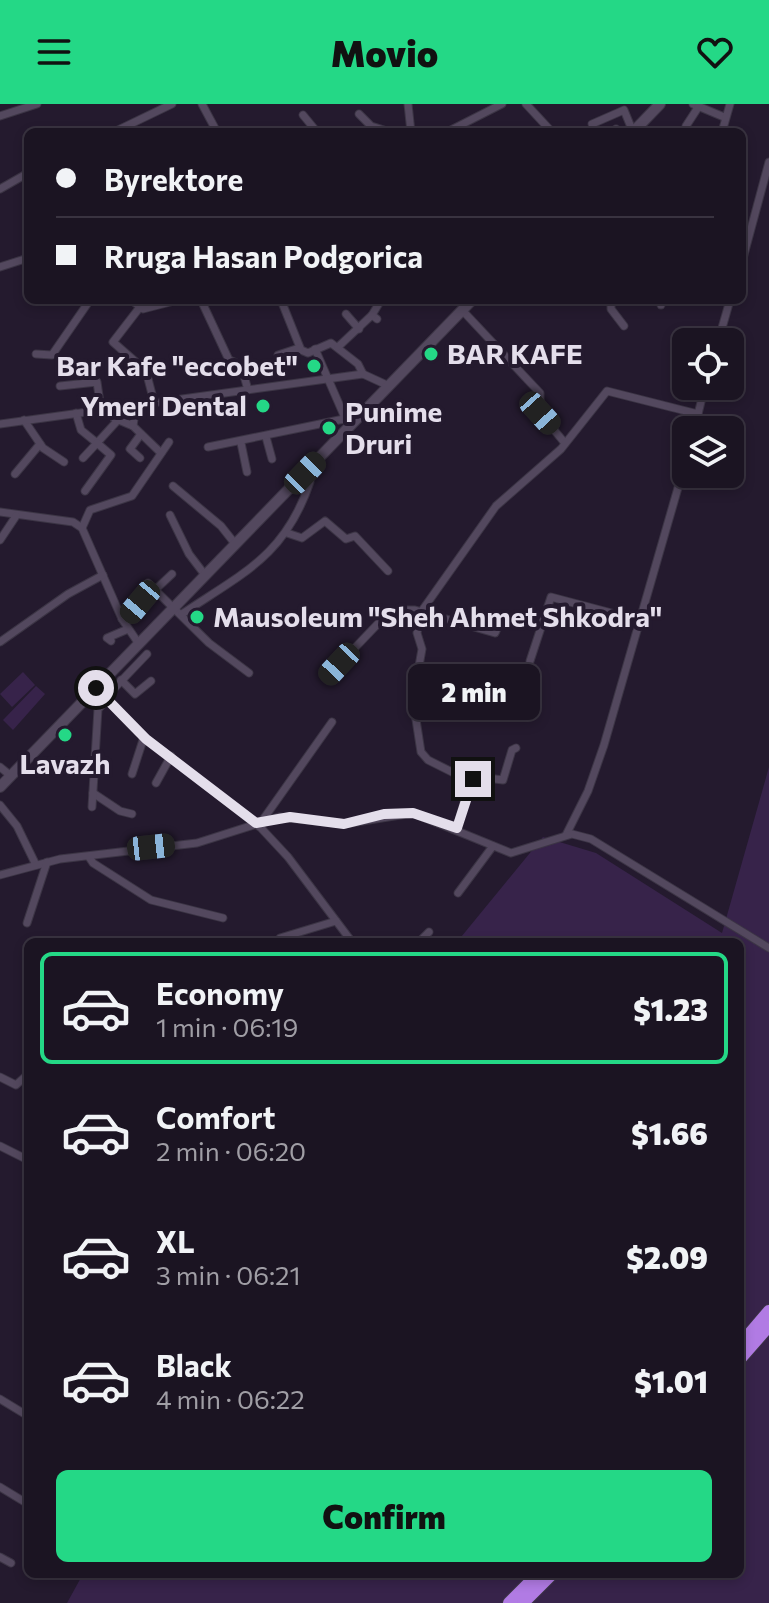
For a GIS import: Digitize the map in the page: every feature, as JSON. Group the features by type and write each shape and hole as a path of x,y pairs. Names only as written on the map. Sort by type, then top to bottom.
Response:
{"highway":[{"path":"744,1340 769,1311"},
{"path":"744,1354 769,1326"},
{"path":"509,1603 534,1578"},
{"path":"523,1603 548,1578"}],"main road":[{"path":"637,128 660,104"},
{"path":"0,787 139,644 178,611 205,575 305,473 348,422 389,386 468,304"}],"street":[{"path":"0,116 37,104"},
{"path":"122,128 172,104"},
{"path":"202,104 215,128"},
{"path":"408,104 411,128"},
{"path":"464,128 472,126 502,104"},
{"path":"526,104 548,128"},
{"path":"723,128 730,104"},
{"path":"686,126 696,105 724,117"},
{"path":"592,124 624,110 631,128"},
{"path":"359,114 377,128"},
{"path":"303,115 314,128"},
{"path":"746,247 769,162"},
{"path":"0,189 24,175"},
{"path":"0,267 24,259"},
{"path":"36,354 52,355 87,304"},
{"path":"136,304 140,307"},
{"path":"154,402 146,371 113,342 140,307 156,304"},
{"path":"203,304 229,360 241,365 248,390"},
{"path":"282,304 299,348 308,353 327,343 338,347 358,364 363,374"},
{"path":"338,347 349,333 375,317 380,304"},
{"path":"611,304 611,309 624,326"},
{"path":"722,328 729,304"},
{"path":"462,310 540,393 540,413 564,442"},
{"path":"346,314 359,329"},
{"path":"278,355 299,348"},
{"path":"208,447 348,422 315,349"},
{"path":"0,424 363,374 389,386"},
{"path":"60,386 97,382 101,410"},
{"path":"470,781 428,760 421,752 413,700 422,649 417,633 421,612 496,506 564,442 611,390 698,414 702,400"},
{"path":"133,426 136,405"},
{"path":"113,408 114,418 133,426 161,453"},
{"path":"76,413 81,430 111,457 85,491"},
{"path":"24,420 40,444 64,462"},
{"path":"83,458 118,420"},
{"path":"140,458 130,449 141,434"},
{"path":"266,437 272,459"},
{"path":"82,528 90,510 132,496 169,442"},
{"path":"241,443 247,472"},
{"path":"15,474 40,444"},
{"path":"178,611 264,559 287,533 310,482 305,473"},
{"path":"173,486 212,519 236,545"},
{"path":"566,835 588,791 604,745 678,488"},
{"path":"212,519 217,508"},
{"path":"0,512 73,522 82,528 122,619 139,644"},
{"path":"170,515 189,554 205,575"},
{"path":"0,540 16,516"},
{"path":"287,533 302,538 329,522 342,537 353,534 388,571"},
{"path":"122,619 152,587 172,574"},
{"path":"0,642 68,594 103,575"},
{"path":"152,587 209,643 249,673"},
{"path":"530,661 551,597 638,620"},
{"path":"328,676 391,610 421,612 495,633 501,620"},
{"path":"111,641 107,638 128,629"},
{"path":"92,807 98,709 147,654"},
{"path":"121,680 135,694 151,681"},
{"path":"96,688 144,737 259,822 349,938"},
{"path":"259,822 332,722"},
{"path":"132,774 144,737"},
{"path":"470,781 479,777 503,780 512,750 516,748"},
{"path":"156,783 171,756"},
{"path":"0,767 11,776"},
{"path":"457,828 470,781"},
{"path":"93,793 120,811 132,814"},
{"path":"0,805 17,826 36,865"},
{"path":"0,875 47,862 197,843 259,822 290,817 344,824 384,814 413,813 518,854 566,835 591,839 769,948"},
{"path":"458,893 493,846"},
{"path":"89,857 138,894 223,918"},
{"path":"27,923 46,873 47,862"},
{"path":"280,938 336,921"},
{"path":"423,938 429,932"},
{"path":"0,1077 16,1085 24,1078"},
{"path":"0,1146 24,1158"},
{"path":"0,1399 24,1414"},
{"path":"0,1487 24,1502"},
{"path":"0,1557 11,1563"}],"shaded area":[{"path":"23,672 35,685 12,707 0,694"},
{"path":"36,686 45,694 13,730 3,720"},
{"path":"769,767 769,1603 67,1603 81,1578 744,1578 744,938 460,938 543,837 596,853 722,933"}],"place":[{"name":"BAR KAFE","path":"431,354"},
{"name":"Bar Kafe \"eccobet\"","path":"314,366"},
{"name":"Ymeri Dental","path":"263,406"},
{"name":"Punime Druri","path":"329,428"},
{"name":"Mausoleum \"Sheh Ahmet Shkodra\"","path":"197,617"},
{"name":"Lavazh","path":"65,735"}],"route":[{"path":"96,688 146,739 256,823 290,817 344,824 384,814 413,813 457,828 473,779"}]}
